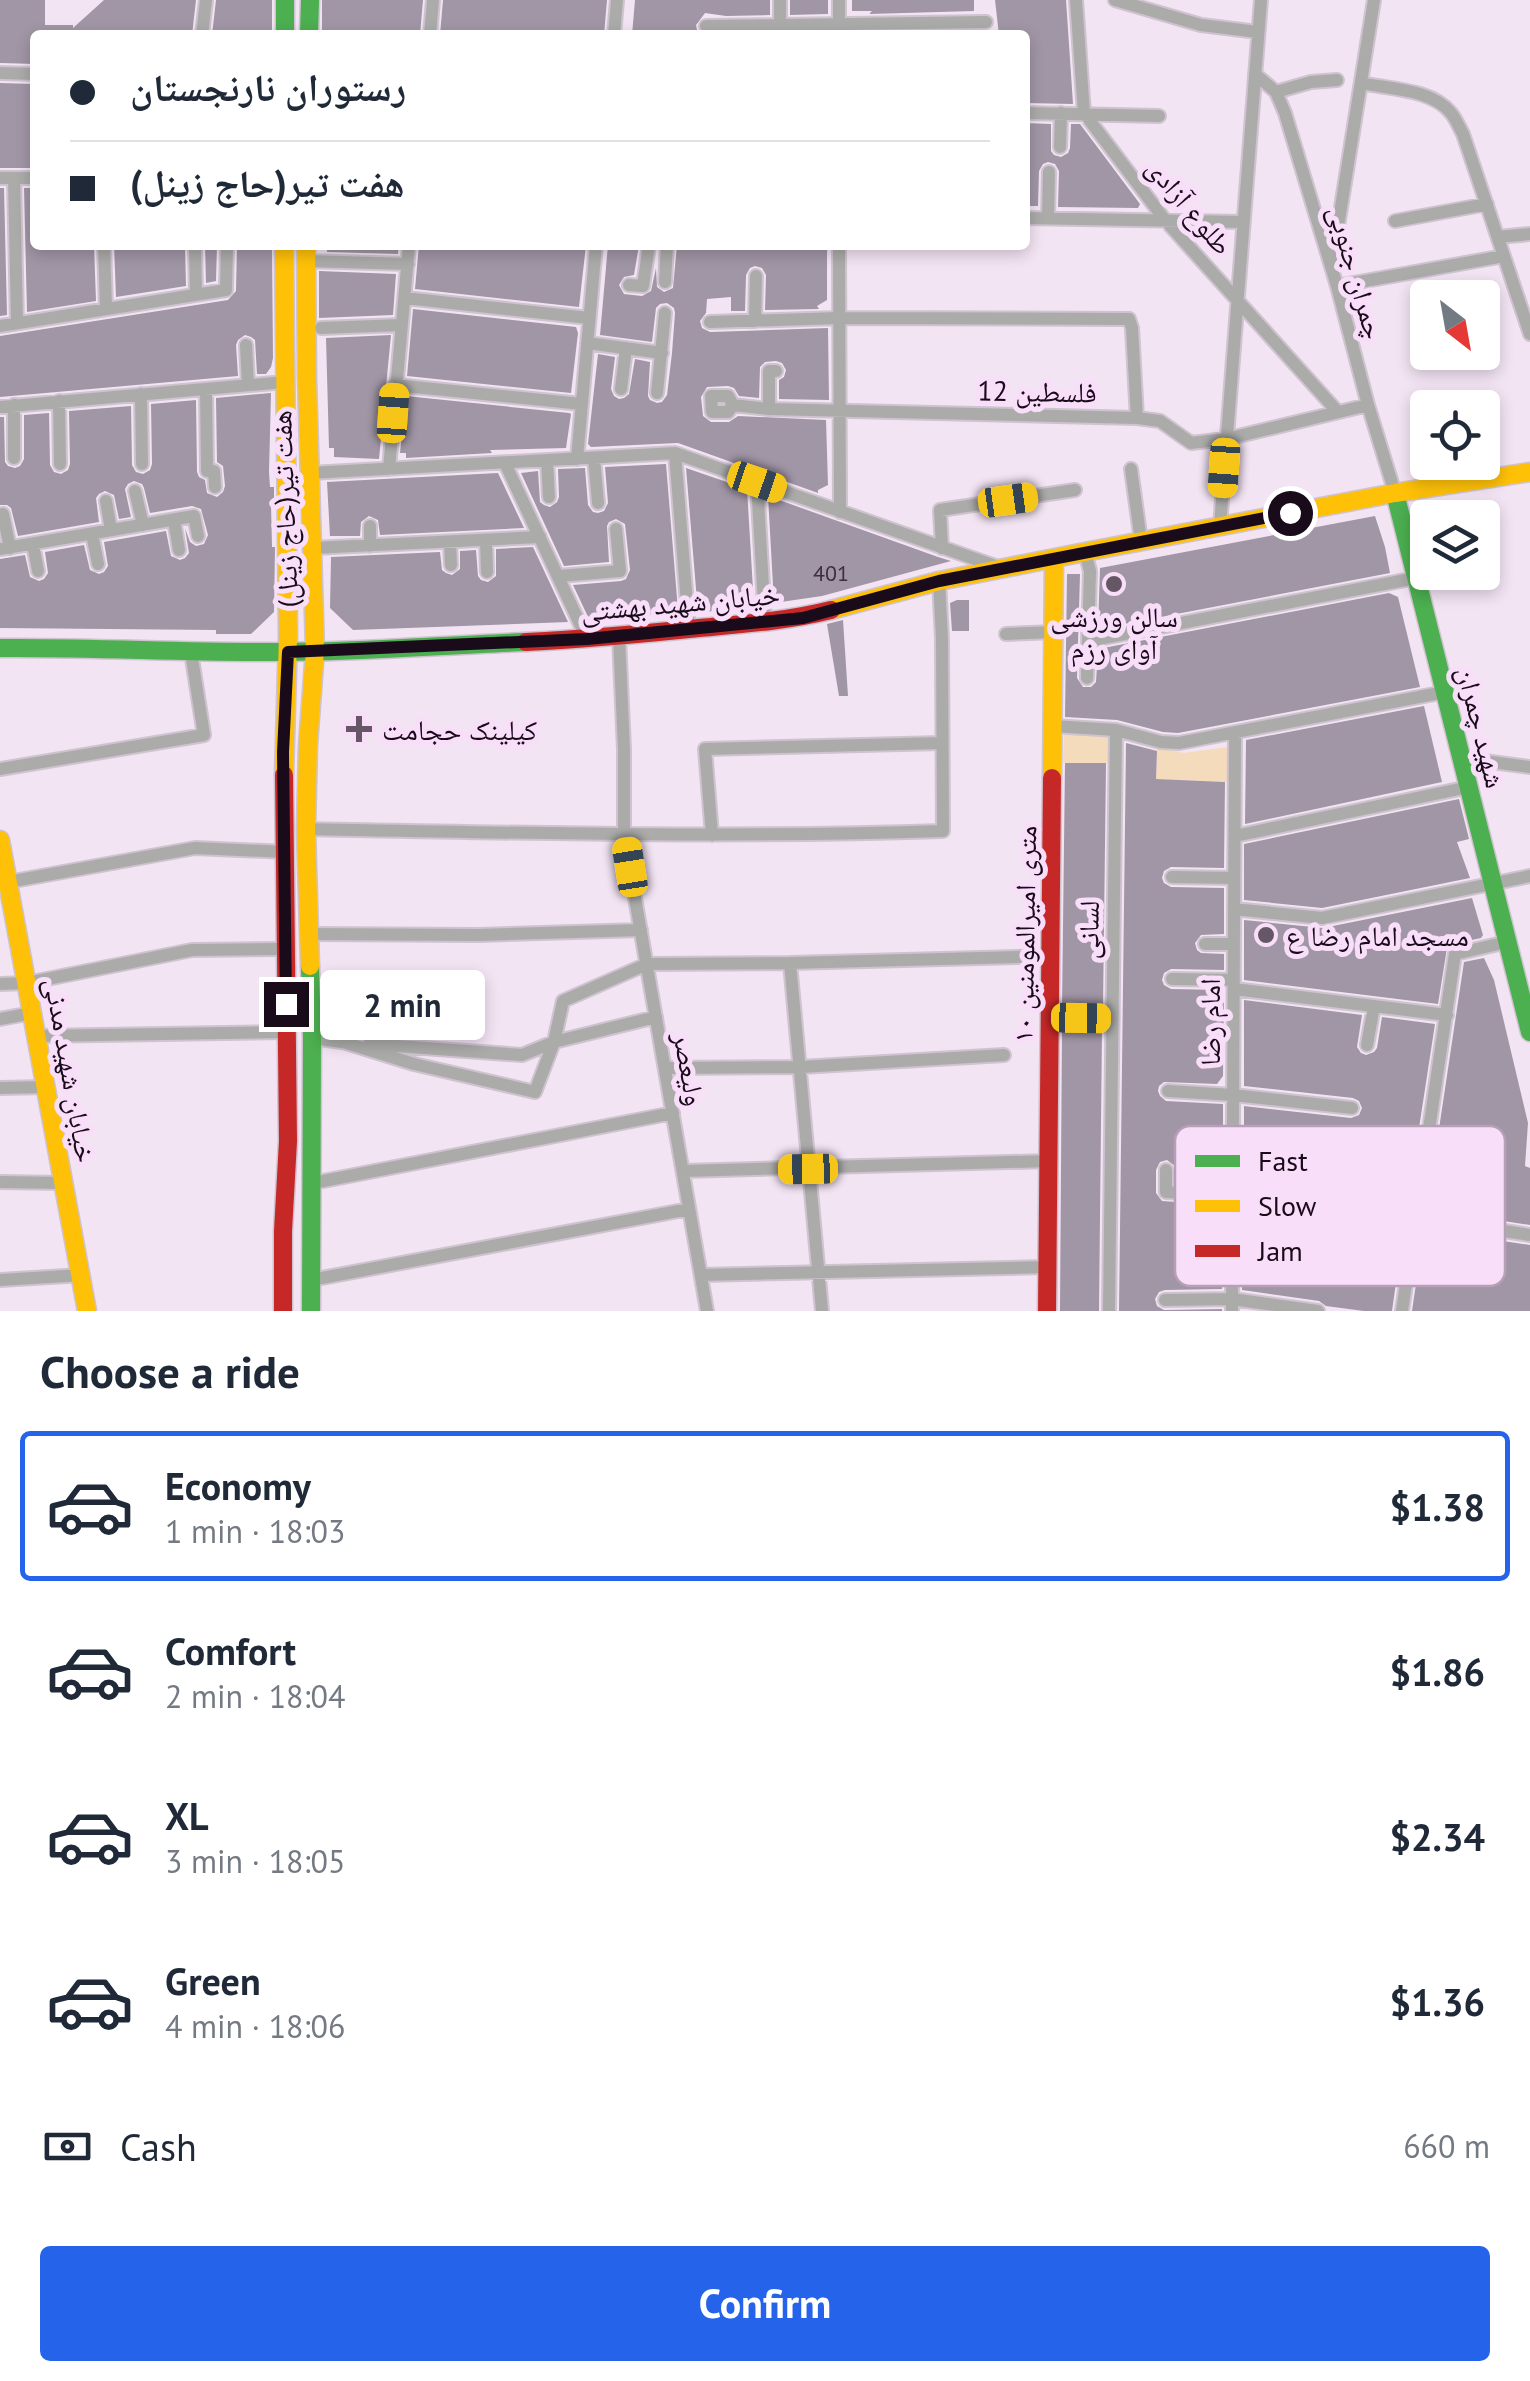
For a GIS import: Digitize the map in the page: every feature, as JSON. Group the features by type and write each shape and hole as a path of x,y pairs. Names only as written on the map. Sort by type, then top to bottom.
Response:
{"street":[{"path":"203,30 206,0"},
{"path":"284,30 285,0"},
{"path":"309,30 310,0"},
{"path":"430,30 433,0"},
{"path":"614,30 617,0"},
{"path":"780,0 780,24"},
{"path":"839,0 839,30"},
{"path":"1076,0 1084,113"},
{"path":"1115,0 1201,25 1258,32"},
{"path":"1220,526 1261,0"},
{"path":"1331,268 1374,0"},
{"path":"706,26 780,24 839,30 986,22"},
{"path":"0,73 30,74"},
{"name":"چمران جنوبی","path":"1255,74 1276,92 1285,113 1395,494"},
{"path":"1276,92 1337,80"},
{"path":"1360,83 1425,96 1452,114 1463,134 1530,334"},
{"path":"1030,112 1159,116"},
{"path":"1060,147 1061,113"},
{"name":"طلوع آزادی","path":"1084,113 1165,220 1337,412"},
{"path":"1048,172 1048,218"},
{"path":"7,178 17,324"},
{"path":"1396,221 1486,204"},
{"path":"1030,218 1242,222"},
{"path":"1498,237 1530,234"},
{"path":"104,250 106,308"},
{"path":"196,250 196,293"},
{"path":"0,326 226,290 227,250"},
{"name":"هفت تیر(حاج زینل)","path":"283,1311 282,1231 288,1141 283,752 288,652 284,250"},
{"path":"389,469 409,250"},
{"path":"577,459 596,250"},
{"path":"629,285 644,286 648,250"},
{"path":"664,282 667,250"},
{"path":"839,250 840,512"},
{"path":"306,253 408,264"},
{"name":"هفت تیر(حاج زینل)","path":"306,253 315,650 306,829 312,1038 311,1311"},
{"path":"1337,286 1504,256"},
{"path":"756,276 756,321"},
{"path":"404,298 590,318"},
{"path":"657,393 666,313"},
{"path":"710,322 840,318 1129,319 1136,418"},
{"path":"321,328 401,325"},
{"path":"587,343 662,353"},
{"path":"246,345 248,385"},
{"path":"622,389 626,348"},
{"path":"768,409 770,371 776,371"},
{"path":"14,458 7,406 284,382"},
{"path":"395,385 582,404"},
{"path":"206,389 208,472 214,471 215,487"},
{"path":"140,394 142,464"},
{"path":"59,401 60,464"},
{"name":"فلسطین 12","path":"732,406 1136,418 1160,421 1191,443 1226,439 1368,405"},
{"path":"310,473 675,454 1002,569"},
{"path":"675,454 688,629"},
{"path":"594,458 598,503"},
{"path":"547,460 549,497"},
{"path":"505,462 587,639"},
{"path":"1130,469 1140,541"},
{"name":"خیابان شهید بهشتی","path":"0,648 288,652 619,637 803,618 939,581 1220,526 1530,472"},
{"path":"757,482 765,622"},
{"path":"942,548 940,510 1075,490"},
{"path":"135,491 142,525"},
{"name":"شهید چمران","path":"1395,494 1410,554"},
{"path":"106,501 110,530"},
{"path":"3,514 5,549 194,516 198,536"},
{"path":"174,520 179,550"},
{"path":"370,526 370,546"},
{"path":"559,576 620,572 616,530"},
{"path":"92,534 98,564"},
{"path":"313,548 540,538"},
{"path":"486,541 487,572"},
{"path":"450,543 451,565"},
{"path":"33,544 38,571"},
{"path":"1085,552 1090,571 1087,678"},
{"name":"۱۰ متری امیرالمومنین","path":"1047,1311 1054,558"},
{"path":"1088,641 1410,579"},
{"path":"306,829 822,836 943,832 939,581"},
{"name":"شهید چمران","path":"1419,590 1530,1032"},
{"path":"1006,634 1054,632"},
{"name":"ولیعصر","path":"619,637 624,835 706,1310"},
{"path":"0,769 204,735 191,652"},
{"path":"1054,726 1116,730 1179,744 1445,692"},
{"name":"لسانی","path":"1108,1311 1116,730"},
{"name":"امام رضا","path":"1234,1126 1235,734"},
{"path":"712,835 706,749 942,743"},
{"path":"1462,758 1530,767"},
{"path":"1235,836 1469,788"},
{"name":"خیابان شهید مدنی","path":"0,840 88,1311"},
{"path":"8,882 195,848 286,852"},
{"path":"1234,909 1322,918 1530,876"},
{"path":"1172,877 1234,878"},
{"path":"308,934 479,935 641,930"},
{"path":"1430,1126 1455,954 1508,942"},
{"path":"1204,944 1234,944"},
{"path":"0,984 28,983 192,950 286,950"},
{"path":"343,1042 414,1064 535,1092 554,1042 563,1001 647,964 1051,956"},
{"path":"790,963 822,1311"},
{"path":"1172,980 1446,1015"},
{"path":"1366,1045 1374,1006"},
{"path":"0,1019 32,1013"},
{"path":"312,1038 522,1055 554,1042 656,1017"},
{"path":"1050,1018 1111,1019"},
{"path":"38,1036 287,1032"},
{"path":"665,1068 801,1067 1004,1055"},
{"path":"0,1088 46,1087"},
{"path":"1168,1091 1352,1108"},
{"path":"312,1183 672,1113"},
{"path":"682,1171 1049,1161"},
{"path":"1166,1170 1166,1192 1175,1192"},
{"path":"0,1182 64,1183"},
{"path":"310,1280 689,1209"},
{"path":"1505,1231 1530,1235"},
{"path":"700,1275 1047,1267"},
{"path":"0,1280 82,1276"},
{"path":"1402,1311 1406,1286"},
{"path":"1165,1300 1318,1311"},
{"path":"690,1311 706,1310"}],"shaded area":[{"path":"1064,734 1110,737 1110,763 1063,763"},
{"path":"1157,747 1184,753 1227,747 1230,782 1156,779"}],"building":[{"path":"0,0 45,0 45,25 73,28 104,0 196,0 193,30 30,30 30,64 0,63"},
{"path":"216,0 272,0 272,30 213,30"},
{"path":"322,0 423,0 420,30 322,30"},
{"path":"443,0 607,0 604,30 440,30"},
{"path":"635,0 770,0 770,15 705,13 696,25 697,30 632,30"},
{"path":"790,0 828,0 828,14 790,15"},
{"path":"852,0 974,0 974,11 869,14 872,11 852,11"},
{"path":"995,0 1066,0 1073,104 1030,103 1030,30 998,30"},
{"path":"0,83 30,84 30,168 0,168"},
{"path":"1030,123 1051,124 1051,151 1061,157 1070,148 1071,124 1080,124 1140,204 1138,208 1058,207 1059,171 1048,162 1039,171 1038,206 1030,206"},
{"path":"0,188 4,188 7,315 0,316"},
{"path":"24,188 30,188 30,250 94,250 96,301 27,312"},
{"path":"114,250 185,250 186,286 116,297"},
{"path":"205,250 217,250 216,281 206,283"},
{"path":"237,250 272,250 273,358 266,374 257,374 255,340 245,335 236,345 238,376 0,397 0,336 228,300 236,291"},
{"path":"327,250 398,250 398,254"},
{"path":"419,250 585,250 579,307 415,289"},
{"path":"608,250 638,250 634,275 624,277 619,285 624,294 642,296 651,291 656,268 657,287 664,292 673,288 677,250 827,250 827,300 817,306 819,309 765,310 766,275 755,266 746,275 745,311 731,311 731,297 707,299 706,313 700,321 702,328 710,332 828,328 829,400 779,399 779,380 786,370 776,361 760,367 759,398 739,396 728,386 707,387 701,397 703,416 711,422 729,422 738,416 826,420 828,485 818,493 678,443 591,447 588,444 598,354 615,357 611,389 619,399 629,394 635,359 650,362 648,396 662,402 667,395 674,308 667,303 656,308 652,342 600,335"},
{"path":"319,271 396,274 393,315 319,318"},
{"path":"413,309 576,327 571,393 407,376"},
{"path":"391,335 379,459 334,457 334,448 329,448 326,338"},
{"path":"271,393 269,472 270,487 274,487 274,612 251,634 216,634 216,630 0,628 0,559 25,555 30,577 39,581 48,573 45,552 84,545 90,570 99,574 108,566 104,542 166,531 171,556 180,560 189,553 185,528 190,542 196,546 204,544 208,535 201,509 192,506 150,513 142,484 134,481 125,489 131,517 119,519 114,495 105,491 96,498 99,522 18,536 11,508 0,505 0,417 4,417 5,462 15,468 24,459 24,415 49,413 50,465 61,474 70,464 69,411 131,406 132,465 143,474 152,464 151,404 196,400 197,472 205,480 207,493 217,497 225,486 223,466 217,462 216,398"},
{"path":"406,396 569,413 566,448 406,458 406,453 400,453"},
{"path":"666,464 678,610 641,616 642,619 590,621 573,585 626,579 630,570 625,524 616,519 607,526 609,562 564,566 521,473 538,471 540,502 550,507 559,497 558,469 585,468 588,505 598,513 608,503 605,467"},
{"path":"686,468 747,489 754,606 698,613"},
{"path":"498,473 524,528 380,535 378,520 369,516 361,522 360,536 330,536 327,482"},
{"path":"768,496 951,561 822,596 774,603"},
{"path":"1375,516 1390,573 1098,629 1100,568"},
{"path":"533,547 568,622 353,630 330,608 331,557 440,552 442,570 452,575 460,569 460,551 476,550 478,576 488,582 496,576 496,549"},
{"path":"1067,574 1080,574 1077,678 1083,687 1096,682 1098,649 1389,593 1398,597 1420,687 1178,733 1117,720 1065,717"},
{"path":"969,600 969,631 952,631 950,603"},
{"path":"843,620 848,696 839,696 827,624"},
{"path":"1424,706 1442,782 1245,824 1246,740"},
{"path":"1126,743 1157,751 1156,779 1225,782 1224,868 1171,867 1162,878 1171,887 1224,888 1224,934 1201,935 1195,943 1201,953 1224,954 1224,970 1171,969 1162,980 1171,989 1224,990 1223,1076 1217,1084 1164,1082 1158,1091 1166,1101 1223,1104 1223,1126 1175,1126 1175,1166 1167,1160 1160,1162 1156,1170 1156,1193 1162,1201 1175,1202 1175,1286 1222,1289 1165,1290 1155,1299 1164,1310 1222,1311 1119,1311"},
{"path":"1065,763 1106,763 1103,1009 1062,1008"},
{"path":"1459,799 1469,839 1457,842 1470,878 1322,908 1244,900 1244,844"},
{"path":"1472,898 1483,935 1447,948 1438,1004 1244,980 1244,920 1323,928"},
{"path":"1484,958 1494,980 1528,1123 1525,1166 1530,1168 1530,1225 1505,1221 1505,1126 1439,1126 1464,962"},
{"path":"1244,1000 1362,1015 1357,1047 1366,1055 1377,1048 1382,1017 1435,1024 1419,1126 1244,1126 1244,1106 1351,1118 1359,1115 1362,1108 1353,1098 1244,1086"},
{"path":"1062,1028 1102,1029 1099,1311 1060,1311"},
{"path":"1505,1241 1530,1245 1530,1311 1412,1311 1416,1286 1505,1286"},
{"path":"1242,1286 1396,1286 1392,1311 1326,1306 1319,1301 1242,1290"}],"traffic: fast":[{"path":"285,0 285,30"},
{"path":"309,30 310,0"},
{"path":"1395,493 1530,1032"},
{"path":"0,648 312,652 526,642"},
{"path":"310,966 311,1311"}],"traffic: slow":[{"path":"284,250 288,636 284,775"},
{"path":"306,250 315,650 306,829 310,966"},
{"path":"831,610 939,581 1085,552 1395,493 1530,472"},
{"path":"1052,778 1054,558"},
{"path":"0,840 87,1311"}],"traffic: jam":[{"path":"526,642 748,623 831,610"},
{"path":"283,1311 288,1141 284,775"},
{"path":"1047,1311 1052,778"}],"place":[{"name":"سالن ورزشی آوای رزم","path":"1114,584"},
{"name":"کیلینک حجامت","path":"359,729"},
{"name":"مسجد امام رضا ع","path":"1266,935"}],"route":[{"path":"286,1004 283,752 288,652 587,639 803,618 939,581 1290,513"}]}
